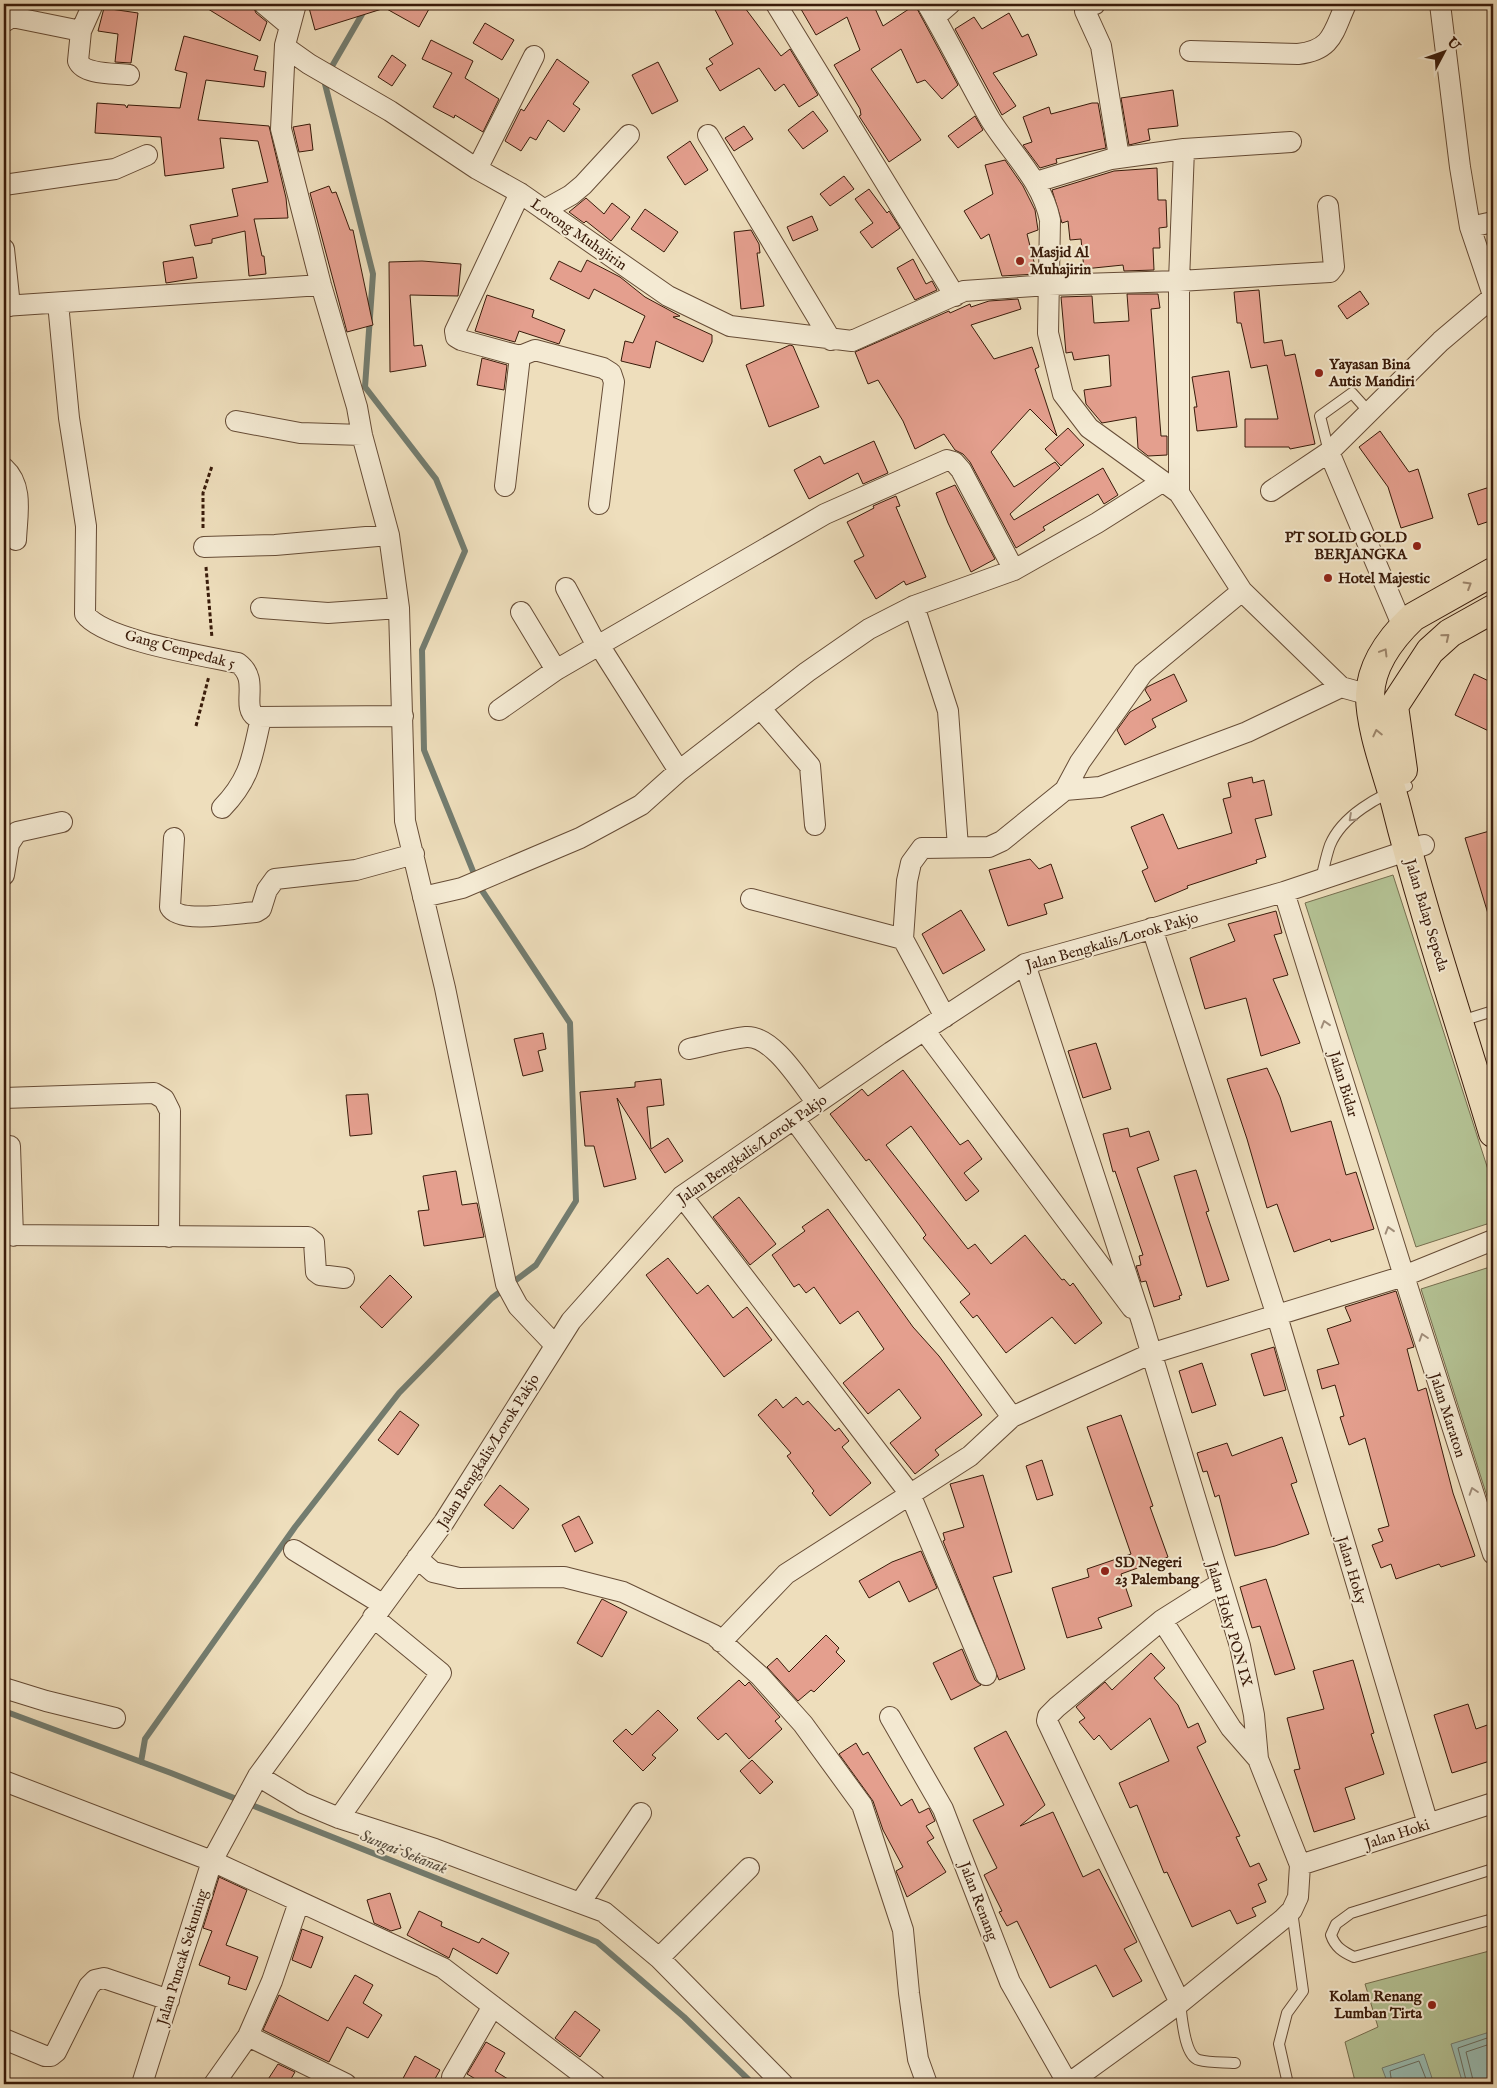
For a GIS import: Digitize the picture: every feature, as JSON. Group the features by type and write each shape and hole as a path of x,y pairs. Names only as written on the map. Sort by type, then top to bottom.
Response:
{"main road":[{"path":"1493,572 1413,617 1403,627 1378,664 1370,695 1394,706 1430,651 1450,633 1493,609"},
{"name":"Jalan Balap Sepeda","path":"1370,695 1376,730 1399,788 1416,848 1476,1016 1493,1078"},
{"name":"Jalan Balap Sepeda","path":"1394,706 1399,788"},
{"name":"Jalan Balap Sepeda","path":"1476,1016 1493,1133"}],"street":[{"path":"94,4 81,31 78,61 86,69 128,75"},
{"path":"264,4 289,25"},
{"path":"296,4 289,25 285,47 281,128 321,285 357,407 362,435 390,535 399,608 406,820 445,988 506,1284 518,1306 555,1345"},
{"path":"776,4 955,296"},
{"path":"950,4 931,10 991,120 1036,182 1048,205 1050,220 1048,332 1063,394 1090,428 1179,493 1242,591 1341,687 1370,695"},
{"path":"1095,4 1086,7 1085,11 1101,46 1119,157"},
{"path":"1190,50 1298,54 1316,52 1325,46 1332,36 1346,4"},
{"path":"1271,491 1329,452 1441,341 1493,296 1470,227 1460,167 1440,4"},
{"path":"4,22 12,17 81,31"},
{"name":"Lorong Muhajirin","path":"285,47 343,85 390,111 477,169 520,193 668,296 730,326 830,340 852,341 964,292 1049,285 1179,281 1332,271 1334,267 1328,206"},
{"path":"477,169 534,56"},
{"path":"544,210 571,195 583,185 630,135"},
{"path":"708,135 830,340"},
{"path":"1036,182 1119,157 1184,149 1291,142"},
{"path":"1179,493 1179,281 1184,149"},
{"path":"4,184 115,169 147,155"},
{"path":"520,193 455,335 461,340 520,356 535,350 603,368 611,373 614,382 600,504"},
{"path":"1470,227 1493,222"},
{"path":"4,249 7,306 321,285"},
{"name":"Gang Cempedak 5","path":"58,302 69,418 81,509 86,526 85,614 90,621 102,628 141,641 238,663 246,669 250,678 250,708 252,715 261,718"},
{"path":"505,486 520,356"},
{"path":"236,421 300,433 362,435"},
{"path":"1329,452 1403,627"},
{"path":"499,710 556,670 825,514 947,460 954,462 961,470 1014,570"},
{"path":"4,468 14,481 18,494 16,540"},
{"path":"423,897 462,888 580,838 641,805 679,771 807,672 869,629 914,606 1014,570 1097,523 1162,482"},
{"path":"204,547 275,545 390,535"},
{"path":"566,588 598,645 679,771"},
{"path":"945,1017 902,939 907,881 911,862 922,848 990,847 1002,841 1065,790 1080,762 1143,673 1242,591"},
{"path":"914,606 948,711 958,847"},
{"path":"261,608 328,612 399,608"},
{"path":"521,612 556,670"},
{"path":"1065,790 1100,787 1238,736 1341,687"},
{"path":"761,709 810,766 815,825"},
{"path":"222,808 238,791 253,758 261,718 403,716"},
{"path":"4,875 9,844 17,832 62,822"},
{"path":"174,838 170,907 175,913 194,917 256,912 261,909 268,890 275,879 356,870 414,854"},
{"name":"Jalan Bengkalis/Lorok Pakjo","path":"228,1832 256,1779 444,1522 571,1321 682,1196 924,1030 1025,964 1284,892 1416,848"},
{"name":"Jalan Bidar","path":"1284,892 1404,1276"},
{"path":"751,899 902,939"},
{"name":"Jalan Hoky","path":"1152,928 1277,1316 1428,1824"},
{"name":"Jalan Hoky PON IX","path":"1025,964 1142,1322 1219,1584 1240,1646 1254,1715 1258,1759 1300,1865"},
{"path":"924,1030 1142,1322"},
{"path":"689,1049 747,1037 761,1040 775,1050 817,1103"},
{"path":"4,1098 154,1093 164,1099 170,1110 169,1237"},
{"path":"794,1119 1012,1417"},
{"path":"10,1146 8,1236 308,1238 314,1242 316,1272 320,1275 344,1278"},
{"path":"682,1196 910,1494 986,1676"},
{"path":"721,1642 786,1574 970,1456 1012,1417 1150,1354 1404,1276 1493,1240"},
{"name":"Jalan Maraton","path":"1404,1276 1493,1554"},
{"path":"294,1550 378,1610 441,1673 339,1818"},
{"path":"417,1558 434,1572 458,1578 564,1577 622,1592 714,1635 760,1676 803,1724 862,1805 904,1930 909,1993 917,2050 927,2084"},
{"path":"1180,2003 1047,1721 1048,1716 1057,1707 1162,1620 1219,1584"},
{"path":"1162,1620 1231,1728 1258,1759"},
{"path":"4,1688 46,1701 115,1718"},
{"name":"Jalan Renang","path":"890,1717 944,1809 1010,1982 1068,2084"},
{"path":"256,1779 303,1803 339,1818 435,1849 604,1912 659,1958 677,1979 783,2084"},
{"path":"4,1782 212,1862 443,1968 595,2084"},
{"name":"Jalan Hoki","path":"1300,1865 1493,1804"},
{"path":"580,1903 641,1813"},
{"name":"Jalan Puncak Sekuning","path":"142,2084 212,1862 228,1832"},
{"path":"1068,2084 1180,2003 1292,1910 1298,1897 1300,1865"},
{"path":"659,1958 749,1868"},
{"path":"214,2084 248,2036 272,1981 299,1902"},
{"path":"4,2039 45,2056 51,2056 56,2052 89,1986 95,1980 104,1978 169,2000"},
{"path":"452,2084 452,2076 493,2006"},
{"path":"248,2036 346,2084"}],"lane":[{"path":"1329,452 1320,419 1322,413 1352,393 1370,413"},
{"path":"1321,879 1330,844 1342,827 1356,813 1399,788"},
{"path":"1493,1869 1351,1912 1336,1924 1331,1935 1334,1943 1343,1952 1354,1957 1493,1919"},
{"path":"1288,2084 1279,2044 1287,2013 1303,1991 1292,1910"},
{"path":"1180,2003 1188,2050 1193,2057 1199,2060 1235,2063"}],"path":[{"path":"196,726 214,658 204,547 203,494 212,466"}],"green space":[{"path":"1393,875 1493,1185 1493,1222 1416,1247 1305,903"},
{"path":"1493,1266 1493,1515 1421,1289"},
{"name":"Kolam Renang Lumban Tirta","path":"1493,1950 1493,2084 1346,2084 1355,2081 1345,2042 1378,2027 1365,1984"}],"water":[{"path":"1493,2031 1493,2084 1463,2084 1451,2044"},
{"path":"1424,2054 1434,2084 1388,2084 1382,2068"}],"building":[{"path":"200,4 252,4 256,13 267,22 260,41"},
{"path":"308,4 418,4 429,9 419,27 385,8 315,30"},
{"path":"712,4 742,4 781,56 790,49 818,95 799,107 784,84 775,91 759,68 720,91 706,68 713,64 709,59 733,44"},
{"path":"798,4 873,4 883,26 915,5 958,85 942,99 925,80 917,83 901,49 871,69 921,140 889,162 859,116 861,115 860,109 834,65 860,50 847,17 816,35"},
{"path":"104,8 138,13 131,63 115,62 118,34 98,31"},
{"path":"1009,13 1022,37 1028,34 1037,55 993,73 1016,106 1002,115 955,29 974,17 982,29"},
{"path":"485,23 514,40 502,60 473,43"},
{"path":"184,36 258,56 254,70 266,72 264,87 206,80 198,120 269,126 286,198 288,218 254,219 262,256 264,256 266,274 249,276 245,231 212,239 212,243 195,246 190,225 238,216 232,189 268,182 258,141 220,138 224,168 165,176 161,137 95,133 97,103 125,105 127,108 128,105 180,108 187,73 175,70"},
{"path":"431,40 473,61 465,78 499,99 483,132 455,115 454,118 433,107 452,73 422,59"},
{"path":"392,55 406,65 392,86 378,77"},
{"path":"557,59 589,82 573,104 580,109 564,132 548,120 536,140 530,137 521,151 505,141 521,109 524,111"},
{"path":"658,62 678,101 652,114 632,75"},
{"path":"1173,90 1178,126 1148,129 1150,140 1129,145 1121,98"},
{"path":"1098,103 1106,148 1056,159 1057,163 1040,168 1023,145 1032,142 1023,117 1049,107 1051,114"},
{"path":"813,111 828,131 803,149 788,130"},
{"path":"975,116 983,130 958,148 948,136"},
{"path":"310,124 313,150 299,152 293,127"},
{"path":"744,126 753,139 734,151 725,138"},
{"path":"690,141 708,170 685,185 667,157"},
{"path":"1005,160 1023,186 1035,210 1038,230 1027,234 1037,274 1002,276 989,234 981,239 964,211 993,194 985,165"},
{"path":"1157,168 1158,200 1166,200 1167,227 1159,228 1160,248 1153,248 1154,270 1124,271 1123,265 1084,269 1081,239 1070,240 1068,221 1062,223 1052,190 1114,171"},
{"path":"844,176 854,189 830,206 820,194"},
{"path":"329,186 332,193 336,192 350,230 353,230 373,325 347,332 310,193"},
{"path":"869,189 887,213 889,211 900,228 872,248 860,232 873,223 855,199"},
{"path":"586,198 604,214 612,203 630,217 611,241 586,221 584,223 569,212"},
{"path":"645,209 678,232 664,252 631,229"},
{"path":"812,216 818,230 793,241 787,227"},
{"path":"751,230 759,244 760,253 757,253 764,306 741,309 734,232"},
{"path":"193,257 197,278 166,283 163,262"},
{"path":"913,259 926,284 932,281 937,290 915,300 897,268"},
{"path":"587,260 620,277 645,297 680,316 673,317 712,335 712,342 703,362 656,341 650,368 621,361 625,341 633,343 645,316 594,289 589,299 550,279 559,261 581,272"},
{"path":"422,261 461,264 458,296 410,295 414,346 422,345 426,366 390,372 389,262"},
{"path":"1259,290 1264,343 1282,340 1285,356 1295,354 1315,444 1290,449 1289,447 1245,447 1245,419 1278,419 1267,365 1251,368 1241,323 1237,323 1234,292"},
{"path":"1360,291 1369,304 1347,319 1338,306"},
{"path":"1127,294 1158,294 1160,308 1151,309 1161,436 1167,436 1167,455 1148,456 1138,448 1136,417 1102,423 1086,404 1084,390 1111,386 1109,355 1074,360 1072,352 1066,353 1061,297 1092,296 1094,323 1129,321"},
{"path":"487,295 534,310 532,317 565,330 559,344 519,331 515,342 475,331"},
{"path":"1018,299 1021,309 971,325 994,359 1032,347 1039,367 1035,369 1057,436 1030,409 991,452 1014,487 1055,462 1060,468 1010,514 1014,520 1103,468 1118,495 1104,504 1098,494 1043,527 1045,530 1016,548 970,462 963,454 955,450 944,434 915,449 903,421 878,380 868,384 855,352 949,311 950,313 970,304 971,307 989,301"},
{"path":"790,345 793,346 819,407 769,427 746,365"},
{"path":"482,358 507,365 504,390 477,385"},
{"path":"1229,371 1237,427 1197,431 1194,407 1197,407 1192,377"},
{"path":"1068,428 1084,445 1061,466 1045,449"},
{"path":"1380,431 1409,472 1418,469 1433,518 1401,528 1388,487 1359,447"},
{"path":"874,441 888,473 863,484 858,473 809,499 794,470 820,456 824,464"},
{"path":"955,485 995,559 971,572 936,493"},
{"path":"1493,486 1493,520 1478,525 1468,494"},
{"path":"896,496 900,506 896,507 926,577 906,585 904,581 876,599 854,561 864,556 847,522 874,508 873,506"},
{"path":"1174,674 1187,701 1152,719 1156,727 1125,745 1117,730 1130,712 1151,700 1145,690 1147,687"},
{"path":"1474,674 1493,683 1493,733 1455,715"},
{"path":"1252,777 1253,783 1264,780 1272,815 1255,819 1266,857 1256,860 1257,863 1187,886 1188,888 1155,902 1142,871 1148,868 1131,827 1163,814 1178,849 1232,833 1223,799 1231,797 1228,783"},
{"path":"1493,830 1493,916 1489,917 1465,838"},
{"path":"1030,859 1039,869 1051,864 1063,898 1044,904 1047,914 1008,926 989,870"},
{"path":"961,910 985,950 943,974 922,934"},
{"path":"1276,911 1282,933 1274,935 1288,975 1273,979 1300,1043 1261,1056 1246,998 1205,1009 1190,958 1235,941 1228,924"},
{"path":"543,1033 546,1049 538,1051 543,1071 523,1076 514,1039"},
{"path":"1096,1043 1111,1089 1083,1098 1068,1051"},
{"path":"1267,1068 1280,1097 1291,1132 1331,1121 1346,1175 1356,1172 1374,1229 1331,1242 1330,1239 1294,1252 1277,1204 1267,1208 1227,1079"},
{"path":"903,1070 960,1145 968,1140 982,1159 964,1173 979,1191 966,1201 911,1126 886,1145 968,1249 975,1244 991,1264 1025,1235 1062,1280 1064,1279 1070,1286 1073,1283 1102,1323 1075,1344 1052,1317 1006,1353 977,1315 973,1318 960,1302 970,1294 923,1238 926,1235 920,1226 869,1159 866,1161 830,1114 862,1089 868,1096"},
{"path":"661,1079 664,1105 647,1107 651,1149 668,1138 683,1161 665,1173 617,1098 636,1179 604,1187 594,1146 585,1146 580,1092 635,1087 635,1082"},
{"path":"368,1094 372,1134 350,1136 346,1095"},
{"path":"1128,1128 1130,1137 1149,1131 1159,1160 1137,1168 1182,1295 1179,1296 1180,1299 1154,1307 1146,1281 1141,1282 1136,1266 1141,1265 1139,1256 1143,1255 1115,1171 1113,1172 1103,1134"},
{"path":"1196,1170 1209,1211 1206,1212 1229,1280 1207,1287 1174,1176"},
{"path":"456,1171 462,1205 477,1203 484,1237 424,1246 418,1211 429,1210 423,1176"},
{"path":"739,1197 776,1244 750,1265 713,1217"},
{"path":"828,1209 913,1327 939,1356 982,1415 935,1450 939,1455 915,1474 890,1443 921,1418 899,1389 868,1414 843,1383 884,1349 858,1311 840,1324 814,1287 806,1293 799,1284 794,1287 772,1255 805,1231 802,1227"},
{"path":"668,1258 697,1294 708,1285 733,1318 747,1307 772,1340 724,1377 646,1275"},
{"path":"390,1275 412,1297 382,1328 360,1307"},
{"path":"1396,1291 1414,1347 1407,1349 1418,1391 1426,1388 1453,1493 1475,1556 1441,1567 1439,1564 1396,1579 1391,1564 1381,1568 1372,1545 1383,1541 1378,1529 1389,1526 1365,1438 1349,1445 1340,1417 1344,1416 1335,1385 1322,1389 1317,1370 1339,1364 1327,1329 1351,1321 1345,1307"},
{"path":"1274,1347 1286,1390 1264,1396 1251,1354"},
{"path":"1202,1363 1216,1405 1192,1413 1179,1371"},
{"path":"796,1397 803,1405 808,1401 835,1431 839,1428 849,1441 842,1447 871,1483 830,1516 812,1493 814,1491 787,1456 791,1453 758,1415 776,1399 783,1408"},
{"path":"400,1411 419,1425 398,1455 378,1440"},
{"path":"1121,1415 1153,1506 1150,1507 1168,1557 1121,1574 1132,1606 1098,1618 1102,1628 1067,1638 1052,1588 1089,1577 1087,1569 1131,1554 1087,1427"},
{"path":"1282,1437 1297,1482 1291,1484 1309,1534 1275,1546 1235,1556 1219,1495 1215,1497 1207,1471 1203,1472 1197,1453 1227,1443 1232,1456"},
{"path":"1042,1460 1053,1495 1037,1500 1026,1466"},
{"path":"983,1475 1012,1572 993,1577 1025,1669 999,1680 943,1541 945,1540 943,1533 964,1527 950,1484"},
{"path":"500,1485 529,1509 513,1529 484,1505"},
{"path":"579,1516 593,1543 575,1552 562,1525"},
{"path":"921,1551 937,1588 909,1602 899,1581 869,1598 859,1581 892,1562"},
{"path":"1266,1579 1295,1669 1275,1675 1260,1626 1252,1628 1240,1587"},
{"path":"602,1599 627,1612 602,1657 577,1643"},
{"path":"826,1635 839,1648 836,1652 845,1661 814,1692 811,1690 798,1701 767,1667 777,1658 789,1672"},
{"path":"962,1649 975,1680 981,1685 951,1700 933,1663"},
{"path":"1151,1653 1165,1668 1154,1678 1178,1705 1188,1728 1198,1723 1206,1742 1197,1747 1240,1836 1236,1837 1250,1867 1259,1863 1267,1880 1258,1884 1266,1902 1252,1908 1256,1916 1237,1924 1230,1910 1192,1927 1167,1872 1164,1873 1137,1805 1130,1808 1119,1783 1169,1761 1150,1718 1111,1750 1099,1735 1094,1740 1079,1722 1085,1718 1076,1707 1105,1682 1112,1690"},
{"path":"1353,1660 1374,1733 1371,1734 1384,1774 1345,1788 1355,1819 1314,1832 1294,1770 1300,1769 1287,1718 1324,1709 1313,1671"},
{"path":"739,1680 745,1686 749,1682 780,1717 775,1721 782,1729 749,1759 726,1733 718,1740 697,1718"},
{"path":"1468,1704 1476,1729 1493,1723 1493,1760 1452,1773 1434,1715"},
{"path":"658,1710 678,1730 652,1755 656,1758 643,1771 613,1741 626,1729 632,1735"},
{"path":"1006,1731 1045,1805 1020,1826 1053,1812 1083,1877 1099,1869 1137,1942 1124,1949 1142,1981 1113,1997 1096,1965 1050,1988 1017,1921 1007,1926 999,1912 1002,1911 984,1875 997,1868 973,1820 1004,1805 974,1748"},
{"path":"856,1743 863,1755 868,1752 901,1806 912,1799 919,1813 929,1808 935,1821 926,1826 934,1838 927,1842 946,1872 907,1897 896,1871 903,1867 883,1830 873,1801 839,1754"},
{"path":"752,1760 773,1782 760,1794 740,1771"},
{"path":"219,1877 247,1890 226,1945 258,1957 246,1990 228,1984 230,1977 199,1965 212,1931 203,1928"},
{"path":"390,1893 401,1928 391,1931 374,1923 367,1900"},
{"path":"419,1911 442,1922 441,1926 479,1943 482,1938 509,1953 497,1974 453,1948 449,1958 407,1935"},
{"path":"302,1929 323,1937 311,1968 292,1960"},
{"path":"355,1975 373,1985 363,2003 382,2015 368,2038 347,2027 329,2062 263,2030 279,1995 328,2021"},
{"path":"575,2011 600,2030 580,2057 555,2038"},
{"path":"486,2042 505,2053 495,2071 516,2084 484,2084 467,2074"},
{"path":"415,2056 440,2070 432,2084 400,2084"},
{"path":"278,2064 295,2072 288,2084 265,2084"}],"waterway":[{"path":"141,1762 145,1739 295,1527 399,1393 492,1298 536,1265 576,1201 570,1023 479,886 424,750 422,650 465,551 436,479 365,387 373,274 324,80 368,4"},
{"name":"Sungai Sekanak","path":"4,1711 171,1773 597,1942 684,2017 753,2084"}],"place":[{"name":"Masjid Al Muhajirin","path":"1020,261"},
{"name":"Yayasan Bina Autis Mandiri","path":"1319,373"},
{"name":"PT SOLID GOLD BERJANGKA","path":"1417,546"},
{"name":"Hotel Majestic","path":"1328,578"},
{"name":"SD Negeri 23 Palembang","path":"1105,1571"},
{"name":"Kolam Renang Lumban Tirta","path":"1432,2005"}]}
